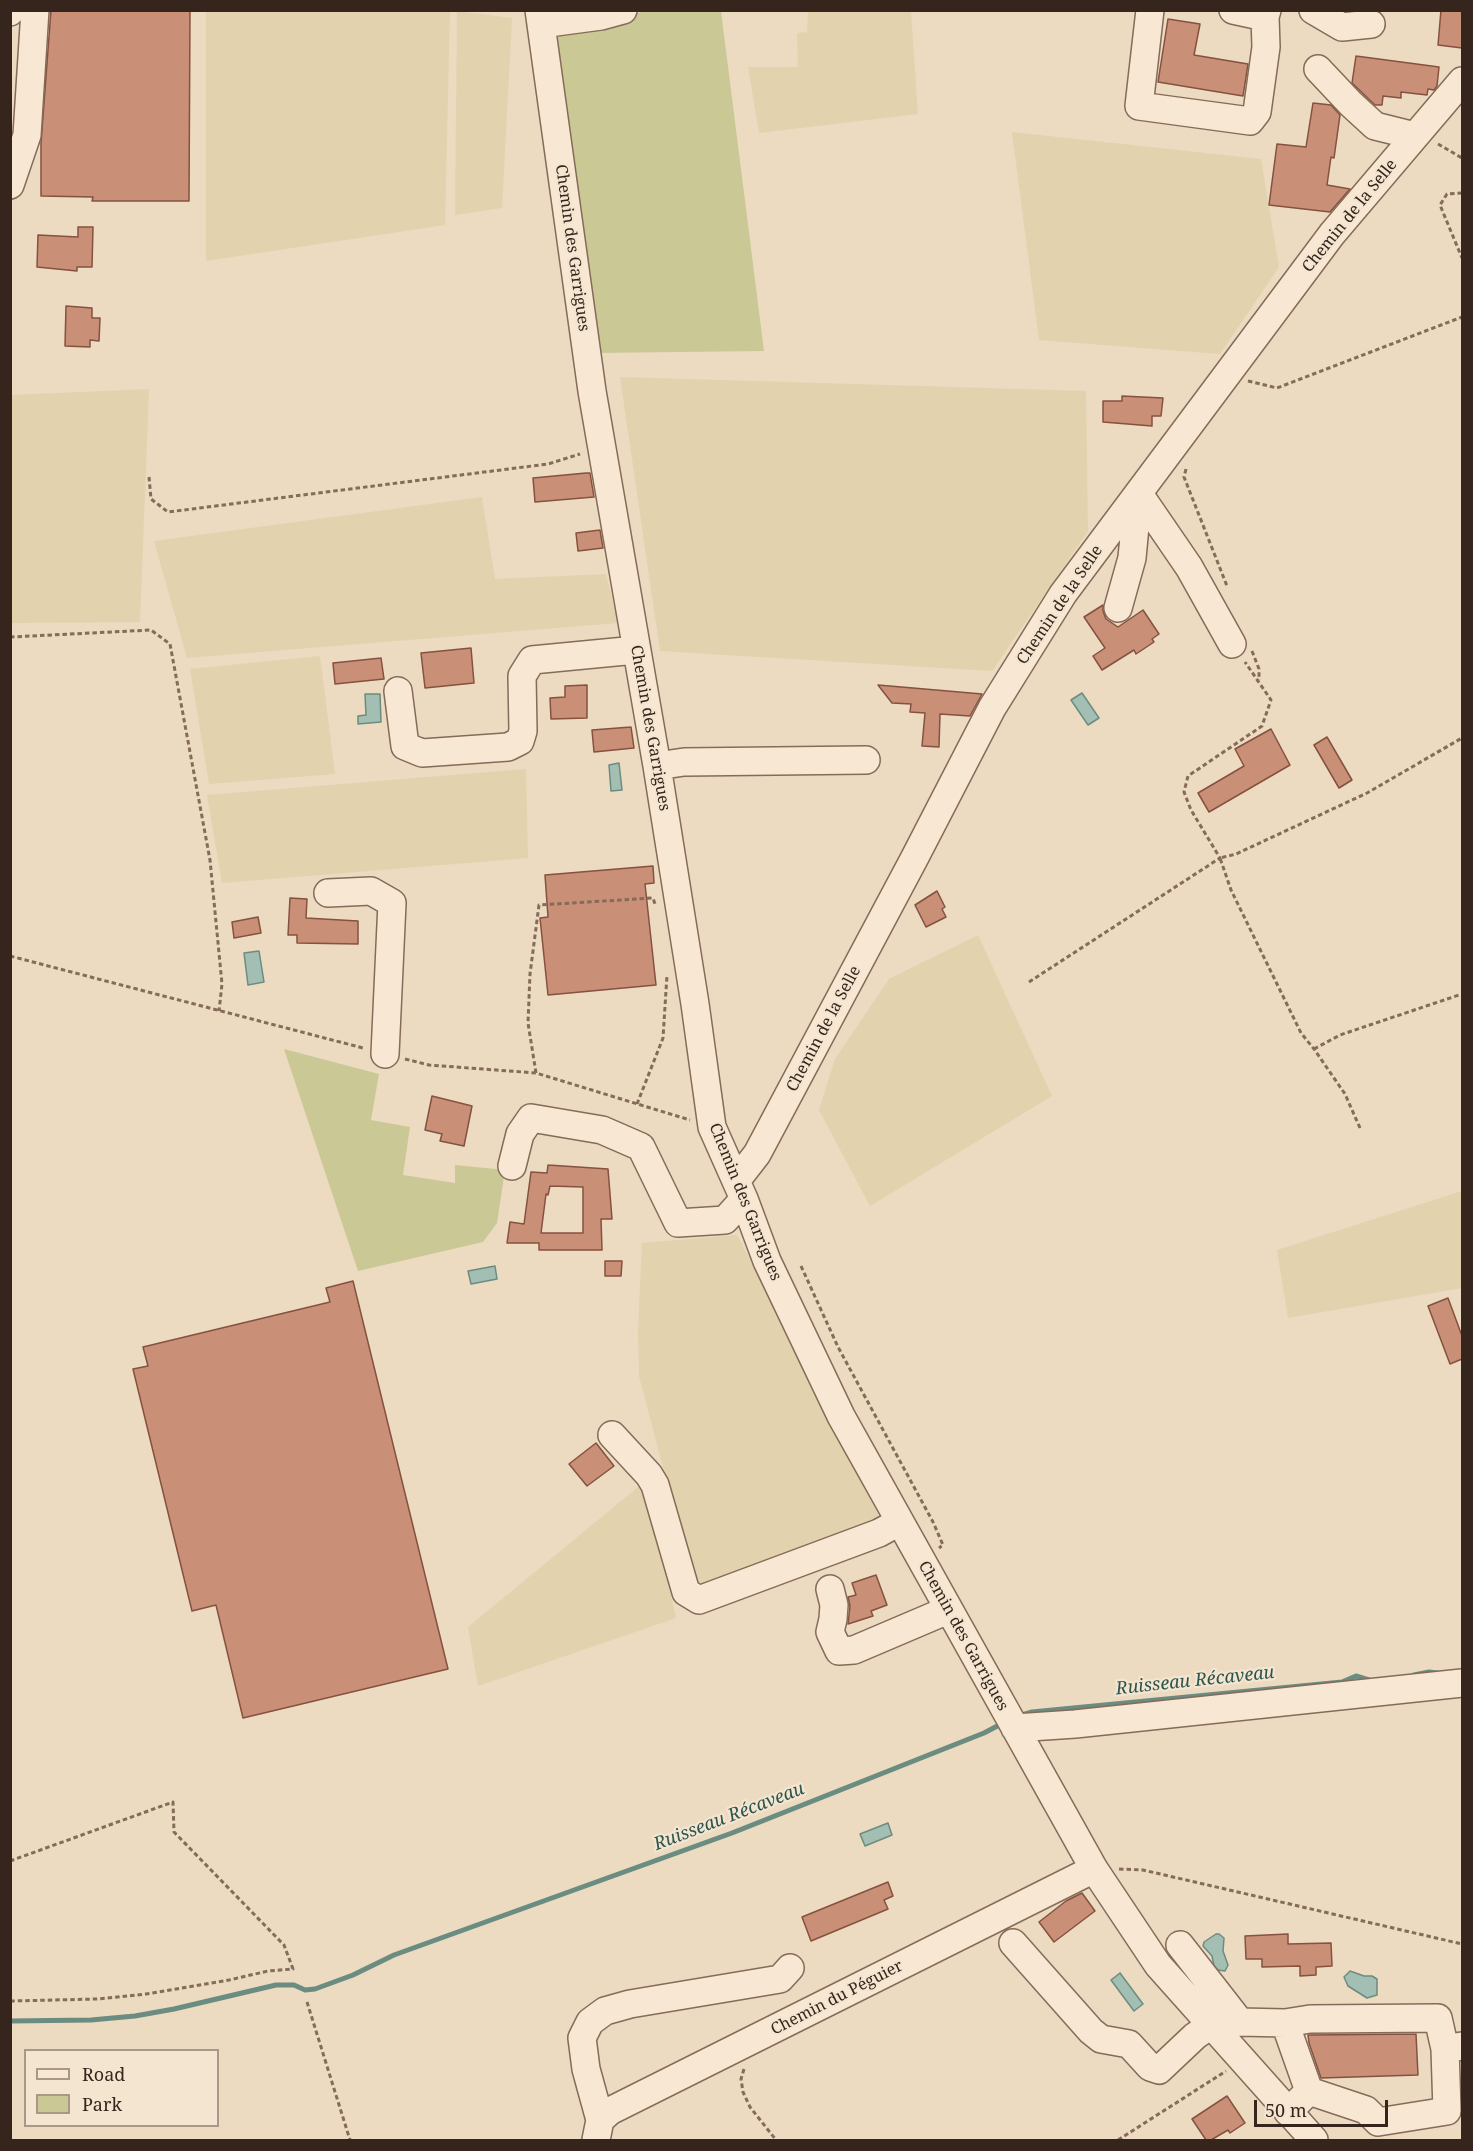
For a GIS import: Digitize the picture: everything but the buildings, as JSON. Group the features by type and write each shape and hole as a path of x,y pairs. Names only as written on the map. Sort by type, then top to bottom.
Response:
{"street":[{"path":"10,185 27,135 21,58 34,10"},
{"path":"540,17 601,16 623,10"},
{"path":"1150,10 1139,106 1250,121 1257,112 1266,47 1266,14 1233,10"},
{"path":"1313,10 1342,27 1371,24"},
{"name":"Chemin des Garrigues","path":"540,17 592,391 657,765 712,1127 740,1190 767,1262 841,1416 1096,1873 1158,1965 1314,2140"},
{"path":"1318,69 1351,104 1376,126 1419,133"},
{"name":"Chemin de la Selle","path":"512,1166 520,1134 531,1118 602,1130 641,1146 678,1223 725,1220 757,1154 992,708 1063,594 1332,234 1462,81"},
{"path":"1118,608 1132,558 1138,494"},
{"path":"1138,494 1241,646"},
{"path":"398,691 405,746 422,753 507,747 520,741 523,731 522,676 532,660 636,650"},
{"path":"657,765 684,762 866,760"},
{"path":"327,893 371,891 392,903 385,1054"},
{"path":"612,1435 649,1475 655,1485 686,1592 699,1600 879,1533 900,1522"},
{"path":"830,1589 834,1605 830,1632 839,1651 854,1650 948,1610"},
{"path":"1010,1720 1075,1724 1462,1683"},
{"name":"Chemin du Péguier","path":"598,2130 610,2111 1096,1873"},
{"path":"1012,1942 1091,2031 1101,2039 1128,2044 1150,2067 1159,2070 1211,2025 1240,2022 1285,2023 1310,2019 1438,2018 1454,2048 1447,2111 1378,2122 1366,2110 1309,2091"},
{"path":"1180,1945 1240,2022"},
{"path":"598,2130 582,2038 590,2022 605,2010 630,2004 780,1979 790,1968"},
{"path":"1285,2023 1309,2091"},
{"path":"1288,2112 1309,2091"}],"path":[{"path":"1419,133 1462,158"},
{"path":"1462,193 1447,194 1440,205 1462,258"},
{"path":"1248,381 1277,388 1462,317"},
{"path":"149,477 151,499 168,513 548,464 602,448"},
{"path":"1186,467 1184,477 1230,594"},
{"path":"10,637 151,630 170,644 210,860 222,984 219,1011"},
{"path":"1241,646 1271,700 1262,726 1188,776 1184,792 1191,810 1220,858 1231,890 1301,1033 1345,1094 1360,1128"},
{"path":"1241,646 1259,669 1259,680"},
{"path":"1029,982 1220,858 1236,854 1367,793 1462,738"},
{"path":"536,1073 528,1023 530,974 539,905 653,898 657,907"},
{"path":"10,956 429,1065 536,1073 712,1127"},
{"path":"637,1104 663,1038 667,974"},
{"path":"1314,1049 1340,1035 1462,994"},
{"path":"801,1266 838,1347 933,1522 943,1545 922,1563"},
{"path":"10,1861 173,1802 174,1832 284,1945 292,1969 268,1971 146,1994 98,1999 10,2001"},
{"path":"1096,1873 1116,1869 1143,1870 1462,1944"},
{"path":"307,2002 350,2140"},
{"path":"1118,2140 1242,2060"},
{"path":"746,2061 741,2079 743,2092 750,2107 776,2140"}],"shaded area":[{"path":"206,11 450,11 445,225 206,261"},
{"path":"457,11 512,18 502,208 455,215"},
{"path":"808,11 911,11 918,114 759,133 748,67 798,67 797,33 807,32"},
{"path":"1012,132 1261,159 1279,267 1220,354 1039,340"},
{"path":"620,377 1086,391 1088,531 992,671 660,651"},
{"path":"149,389 140,622 11,623 11,395"},
{"path":"482,497 495,579 606,574 618,623 187,658 154,541"},
{"path":"320,656 335,774 209,784 190,669"},
{"path":"1082,693 1099,718 1088,725 1071,700"},
{"path":"365,694 380,694 381,722 358,724 358,716 366,715"},
{"path":"619,763 622,790 611,791 609,765"},
{"path":"526,769 528,858 222,883 207,795"},
{"path":"978,935 1052,1096 870,1206 819,1110 835,1059 889,979"},
{"path":"259,951 264,982 248,985 244,953"},
{"path":"1462,1191 1462,1288 1288,1318 1277,1250"},
{"path":"737,1235 766,1289 792,1348 879,1516 875,1525 701,1588 679,1528 639,1376 638,1332 642,1243"},
{"path":"495,1266 497,1279 471,1284 468,1271"},
{"path":"643,1483 650,1500 676,1618 478,1686 468,1627"},
{"path":"888,1823 892,1835 865,1846 860,1834"},
{"path":"1216,1934 1224,1938 1223,1951 1228,1965 1225,1971 1218,1970 1214,1966 1212,1956 1203,1946 1204,1942"},
{"path":"1350,1971 1377,1979 1377,1995 1367,1998 1348,1986 1344,1977"},
{"path":"1120,1973 1143,2004 1134,2011 1111,1980"}],"green space":[{"path":"646,11 721,11 764,351 594,353 556,31"},
{"path":"284,1049 379,1074 371,1120 410,1127 403,1175 455,1183 455,1165 505,1170 497,1223 483,1242 358,1271"}],"waterway":[{"name":"Ruisseau Récaveau","path":"1414,1675 1437,1673"},
{"name":"Ruisseau Récaveau","path":"1022,1715 1032,1712 1342,1682 1356,1676 1369,1680"},
{"name":"Ruisseau Récaveau","path":"10,2021 91,2020 135,2016 276,1985 294,1985 305,1990 315,1989 353,1975 394,1955 732,1833 984,1733 1003,1723"}]}
